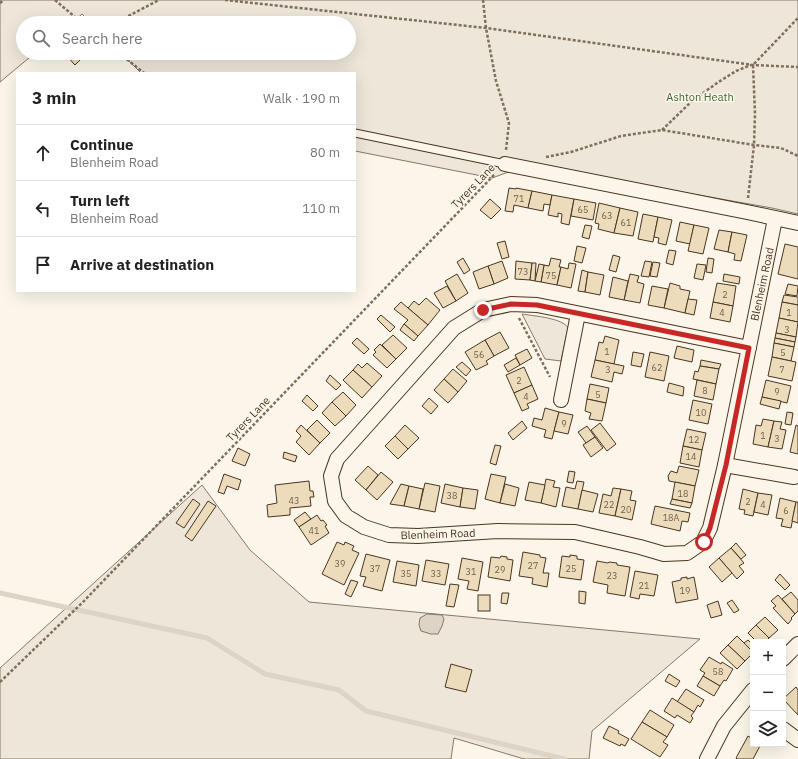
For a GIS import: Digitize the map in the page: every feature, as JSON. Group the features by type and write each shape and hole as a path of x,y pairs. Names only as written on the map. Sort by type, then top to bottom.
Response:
{"street":[{"path":"505,164 798,223"},
{"name":"Blenheim Road","path":"749,348 537,305 511,304 483,310 454,328 337,458 331,476 335,501 346,516 364,527 389,535 418,536 498,531 575,532 664,554 687,553 704,542 710,528 726,465 775,219"},
{"path":"562,400 578,314"},
{"path":"726,465 794,477"},
{"path":"786,656 798,644"},
{"path":"707,759 724,726 750,696"},
{"path":"786,731 798,740"}],"lane":[{"path":"356,133 505,164"}],"path":[{"path":"0,3 4,0"},
{"path":"55,0 74,16"},
{"path":"128,16 159,0"},
{"path":"225,0 486,28 754,65 798,67"},
{"path":"483,0 486,28 496,82 509,123 505,164"},
{"path":"662,130 692,102 717,83 736,71 754,65 798,18"},
{"path":"128,60 143,72"},
{"path":"747,212 754,146 754,65"},
{"path":"542,158 571,152 621,136 662,130 754,146 781,148 798,156"},
{"name":"Tyrers Lane","path":"0,682 83,602 505,164"},
{"path":"511,304 551,379"}],"green space":[{"name":"Ashton Heath","path":"0,0 798,0 798,214 772,208 528,165 492,178 356,151 356,72 140,72 128,60 356,60 356,16 84,16 82,14 80,16 16,16 16,60 27,60 0,82"},
{"path":"522,314 554,320 560,322 568,328 561,361 545,359"},
{"path":"202,485 250,550 309,602 700,639 592,731 589,759 524,759 454,738 451,759 0,759 0,668"}],"shaded area":[{"path":"427,614 442,615 444,619 438,634 431,634 421,631 419,625 420,618"}],"building":[{"path":"70,60 80,60 75,65"},
{"path":"509,188 532,191 528,208 514,205 513,212 505,211"},
{"path":"532,191 552,195 550,205 544,204 543,211 528,208"},
{"path":"552,195 574,199 569,225 561,223 562,214 558,213 558,217 548,215"},
{"path":"490,199 501,209 491,219 480,210"},
{"path":"574,199 596,203 593,220 571,216"},
{"path":"599,203 620,208 614,233 598,229 599,224 595,223"},
{"path":"620,208 638,212 633,236 614,233"},
{"path":"643,214 658,217 653,242 638,239"},
{"path":"658,217 672,220 666,245 658,243 659,238 654,237"},
{"path":"680,222 694,225 690,244 676,241"},
{"path":"585,225 592,226 589,239 582,237"},
{"path":"694,225 709,228 703,254 688,251"},
{"path":"719,230 732,232 728,252 714,249"},
{"path":"732,232 747,235 741,261 734,260 735,254 728,252"},
{"path":"505,241 509,257 502,259 497,243"},
{"path":"785,244 798,247 798,279 778,274"},
{"path":"577,246 586,248 582,263 574,261"},
{"path":"669,250 676,251 673,265 666,263"},
{"path":"613,255 620,257 616,272 609,270"},
{"path":"463,258 470,270 464,274 457,262"},
{"path":"551,258 561,260 557,285 541,282 544,265 549,266"},
{"path":"708,258 714,259 712,273 706,272"},
{"path":"502,261 508,278 494,284 488,266"},
{"path":"516,261 532,263 530,280 515,279"},
{"path":"645,261 652,262 649,277 641,276"},
{"path":"653,262 660,263 657,277 650,276"},
{"path":"532,263 536,263 535,281 530,280"},
{"path":"569,263 576,264 571,288 557,285 561,267 568,269"},
{"path":"539,264 544,265 541,282 535,281"},
{"path":"697,264 706,265 703,280 694,278"},
{"path":"488,266 494,284 479,289 473,272"},
{"path":"582,270 588,272 585,292 578,291"},
{"path":"588,272 604,275 600,295 585,292"},
{"path":"457,274 468,293 456,301 445,281"},
{"path":"630,274 639,276 637,282 644,284 640,303 624,300"},
{"path":"724,274 740,277 739,284 723,281"},
{"path":"613,277 628,281 624,300 609,297"},
{"path":"670,283 680,286 680,289 690,291 685,313 664,308"},
{"path":"717,283 736,286 733,306 713,302"},
{"path":"788,284 798,286 797,296 785,294"},
{"path":"447,286 456,301 443,308 434,293"},
{"path":"652,286 668,289 664,308 648,305"},
{"path":"784,295 798,297 798,305 782,302"},
{"path":"426,298 440,310 428,325 408,308 414,301 419,305"},
{"path":"688,299 697,300 694,315 685,313"},
{"path":"401,302 428,325 418,336 404,324 408,320 394,309"},
{"path":"713,302 733,306 730,322 710,318"},
{"path":"782,302 798,305 798,322 779,318"},
{"path":"381,315 395,327 390,332 377,319"},
{"path":"779,318 798,322 796,337 776,333"},
{"path":"404,324 418,336 414,341 400,330"},
{"path":"500,332 509,348 494,356 485,340"},
{"path":"776,333 796,337 795,342 775,338"},
{"path":"393,335 407,348 396,359 382,345"},
{"path":"605,336 619,340 614,364 595,360 599,342 603,343"},
{"path":"357,338 369,349 364,354 352,343"},
{"path":"775,338 795,342 794,347 774,343"},
{"path":"485,340 494,356 486,361 488,364 476,370 465,352"},
{"path":"774,343 794,347 791,361 772,357"},
{"path":"380,344 396,359 387,368 373,355 376,352 374,350"},
{"path":"677,346 694,350 692,362 674,358"},
{"path":"527,349 532,358 520,365 515,355"},
{"path":"633,352 644,354 641,367 631,365"},
{"path":"650,352 669,356 664,381 645,377"},
{"path":"772,357 796,362 792,381 768,376"},
{"path":"516,358 520,365 508,372 504,365"},
{"path":"595,360 624,366 622,374 614,372 612,382 591,377"},
{"path":"701,360 721,364 719,369 700,366"},
{"path":"462,362 471,370 466,376 456,367"},
{"path":"367,363 382,376 372,387 353,370 358,364 362,368"},
{"path":"700,366 719,369 716,384 693,379 695,371 698,372"},
{"path":"524,367 532,385 514,393 506,375"},
{"path":"453,369 467,381 458,392 444,379"},
{"path":"353,370 372,387 362,398 343,380"},
{"path":"330,375 341,385 336,390 326,381"},
{"path":"444,379 458,392 448,403 434,390"},
{"path":"697,380 716,384 713,400 694,396"},
{"path":"766,380 791,386 787,403 762,397"},
{"path":"669,383 684,387 683,396 667,392"},
{"path":"590,384 609,388 606,403 587,399"},
{"path":"532,385 538,399 527,404 529,408 522,411 514,393"},
{"path":"343,392 356,405 346,416 332,402"},
{"path":"307,395 318,406 313,411 302,401"},
{"path":"762,397 781,401 779,409 760,404"},
{"path":"429,398 438,406 431,414 422,406"},
{"path":"587,399 606,403 602,421 589,419 591,413 585,411"},
{"path":"693,400 712,404 708,424 689,420"},
{"path":"332,402 346,416 335,426 322,413"},
{"path":"545,408 559,412 552,439 544,437 546,430 532,426 534,418 542,420"},
{"path":"559,412 573,415 568,434 554,431"},
{"path":"787,412 793,413 791,425 785,424"},
{"path":"763,419 774,421 768,447 753,444 756,425 761,426"},
{"path":"317,420 330,433 320,443 307,430"},
{"path":"522,421 527,428 513,440 508,433"},
{"path":"774,421 782,422 780,429 786,430 782,449 768,447"},
{"path":"600,423 616,444 607,451 591,430"},
{"path":"301,425 320,443 309,455 296,442 301,436 296,431"},
{"path":"405,425 419,438 408,449 395,436"},
{"path":"796,425 798,426 798,454 790,452"},
{"path":"587,426 595,437 586,443 578,432"},
{"path":"687,429 706,433 702,450 683,446"},
{"path":"395,436 408,449 398,459 385,446"},
{"path":"595,437 603,448 591,457 583,445"},
{"path":"495,445 501,446 496,465 490,463"},
{"path":"683,446 702,450 699,467 680,463"},
{"path":"238,448 250,454 245,466 232,461"},
{"path":"284,452 297,456 295,462 283,458"},
{"path":"368,466 378,475 366,490 355,480"},
{"path":"679,466 699,470 695,486 669,481 668,476 671,471 677,473"},
{"path":"569,471 575,472 573,483 567,482"},
{"path":"381,472 393,482 377,500 366,490"},
{"path":"224,474 241,480 238,490 227,486 224,494 218,492"},
{"path":"491,474 506,477 500,503 485,499"},
{"path":"546,479 555,481 553,487 560,488 556,507 541,503"},
{"path":"309,481 310,491 313,491 314,497 310,497 311,506 290,508 290,515 268,517 267,505 277,503 275,485"},
{"path":"577,481 584,482 578,509 562,506 566,487 575,489"},
{"path":"529,482 545,485 541,503 525,500"},
{"path":"675,482 695,486 692,503 672,499"},
{"path":"425,483 440,486 435,512 419,509"},
{"path":"401,484 409,486 404,506 390,504"},
{"path":"445,484 463,488 460,507 441,503"},
{"path":"505,484 519,488 515,506 500,503"},
{"path":"409,486 423,489 419,509 404,506"},
{"path":"463,488 478,490 475,509 460,507"},
{"path":"613,488 621,489 615,516 599,513 603,494 611,496"},
{"path":"621,489 632,491 630,500 636,501 632,520 615,516"},
{"path":"743,489 758,493 753,516 744,514 745,510 739,509"},
{"path":"582,490 598,494 593,512 578,509"},
{"path":"758,493 772,495 768,515 754,512"},
{"path":"780,498 796,502 791,528 781,526 783,519 776,518"},
{"path":"193,499 200,504 184,528 176,523"},
{"path":"672,499 692,503 690,508 670,504"},
{"path":"208,501 216,506 192,541 185,536"},
{"path":"796,502 798,502 798,523 792,521"},
{"path":"655,506 690,513 688,522 682,521 680,531 651,524"},
{"path":"305,512 311,519 299,527 294,520"},
{"path":"317,515 321,521 323,520 327,525 325,526 329,533 311,545 299,527"},
{"path":"337,542 344,545 345,542 354,546 352,550 359,553 344,585 322,574"},
{"path":"736,543 746,555 741,559 731,548"},
{"path":"731,548 744,563 739,566 744,572 737,579 719,558"},
{"path":"523,552 540,555 540,557 546,558 543,573 549,573 547,587 532,584 533,578 519,576"},
{"path":"366,554 390,560 382,591 363,586 366,577 360,576"},
{"path":"570,555 577,556 577,559 584,560 581,580 559,577 562,556 570,557"},
{"path":"501,556 513,560 510,581 488,577 491,557 500,558"},
{"path":"462,558 483,562 478,591 467,589 469,581 458,579"},
{"path":"719,558 732,573 722,582 709,567"},
{"path":"426,560 449,564 445,585 422,581"},
{"path":"397,561 419,565 416,586 393,582"},
{"path":"597,561 617,563 617,565 630,567 625,596 607,593 608,585 593,582"},
{"path":"635,571 658,575 654,596 640,594 639,599 630,597"},
{"path":"780,574 790,585 785,590 775,580"},
{"path":"687,577 687,579 694,577 698,599 676,603 672,582"},
{"path":"351,580 358,582 351,597 345,594"},
{"path":"450,584 459,585 454,607 446,606"},
{"path":"579,591 586,592 585,604 579,603"},
{"path":"791,592 798,600 798,611 795,614 782,599"},
{"path":"502,593 509,593 507,604 501,603"},
{"path":"478,595 490,595 490,611 478,611"},
{"path":"778,595 795,614 788,624 773,608 776,606 771,601"},
{"path":"732,600 739,610 734,613 727,603"},
{"path":"718,601 722,615 711,618 707,605"},
{"path":"765,617 778,630 769,638 756,625"},
{"path":"756,625 769,638 754,639 748,633"},
{"path":"737,636 750,649 750,656 745,661 728,645"},
{"path":"748,640 750,642 750,649 744,643"},
{"path":"728,645 745,661 737,669 720,653"},
{"path":"709,657 721,664 722,662 733,669 726,681 724,680 720,686 703,676 705,673 700,670"},
{"path":"451,664 472,670 466,692 445,687"},
{"path":"669,674 680,681 676,687 665,681"},
{"path":"703,676 720,686 714,696 697,686"},
{"path":"796,687 798,690 798,715 786,702 786,696"},
{"path":"686,689 704,700 700,707 698,705 694,712 677,702"},
{"path":"672,698 694,712 691,716 693,718 690,723 677,715 675,718 664,711"},
{"path":"650,710 674,725 667,737 642,722"},
{"path":"642,722 667,737 663,742 668,745 660,757 631,739"},
{"path":"609,726 619,731 618,733 629,739 625,746 621,744 620,746 603,738"},
{"path":"748,736 750,737 750,747 759,747 753,759 736,758"}],"waterway":[{"path":"0,593 207,638 265,674 339,690 366,711 564,759"}],"route":[{"path":"483,310 511,304 537,305 749,348 726,465 710,528 704,542"}]}
